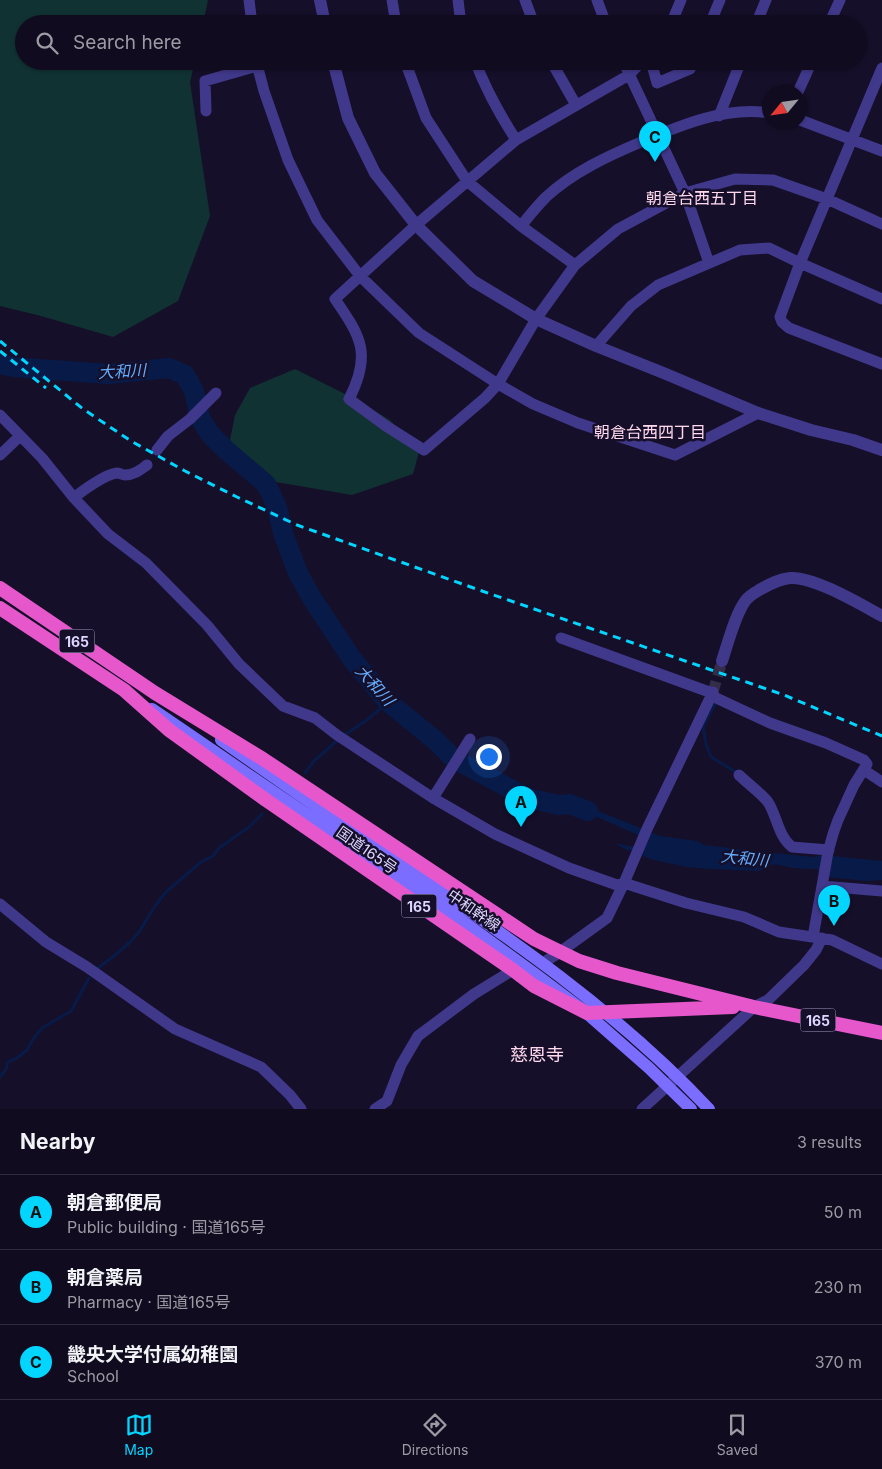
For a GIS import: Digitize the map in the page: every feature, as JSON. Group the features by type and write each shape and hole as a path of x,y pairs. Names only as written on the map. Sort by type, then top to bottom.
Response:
{"highway":[{"name":"国道165号","path":"0,588 154,694 263,759 527,934 560,952 579,961 617,973 754,1007 882,1033"},
{"name":"国道165号","path":"0,608 124,690 168,730 266,800 516,969 534,986 588,1013 754,1007"}],"main road":[{"name":"中和幹線","path":"124,690 460,912 524,948 596,1005 660,1061 709,1109"},
{"name":"中和幹線","path":"154,694 371,844 460,912 583,1010 650,1068 691,1109"}],"street":[{"path":"249,0 251,15"},
{"path":"320,0 323,15"},
{"path":"392,0 394,15"},
{"path":"458,0 460,15"},
{"path":"525,0 531,15"},
{"path":"597,0 603,15"},
{"path":"675,15 681,0"},
{"path":"714,15 720,0"},
{"path":"760,15 766,0"},
{"path":"833,15 840,0"},
{"path":"882,68 879,82 800,263 780,317 782,322 789,328 882,364"},
{"path":"206,111 205,81 238,70"},
{"path":"258,70 288,160 317,220 360,276 419,333 498,384 533,404 578,423 675,455 758,413"},
{"path":"336,70 348,118 375,173 416,225 473,281 536,319 758,413 882,450"},
{"path":"408,70 426,118 467,181 521,226 575,265"},
{"path":"478,70 500,115 516,140"},
{"path":"556,70 576,105"},
{"path":"627,70 685,193 709,263"},
{"path":"634,70 629,75 516,140 416,225 335,299 354,328 360,342 362,363 357,382 348,399 424,450 485,398 498,384 536,319 575,265 618,229 685,193 735,179 773,180 827,199 882,224"},
{"path":"653,70 657,83 688,70"},
{"path":"719,116 737,70"},
{"path":"801,85 808,70"},
{"path":"521,226 547,197 577,174 612,155 694,121 734,112 762,112"},
{"path":"807,123 882,151"},
{"path":"596,346 631,306 658,285 740,250 769,248 882,299"},
{"path":"157,450 168,436 190,419 216,393"},
{"path":"0,415 52,470 74,498 108,534 146,564 207,625 239,664 283,706 315,718 433,798 495,834 569,868 617,885 624,883 686,903 744,917 779,932 832,940 882,964"},
{"path":"0,455 20,436"},
{"path":"74,498 82,491 116,473 125,475 136,472 147,465"},
{"path":"722,661 746,600 772,582 782,579 792,578 809,581 882,616"},
{"path":"561,638 712,694 770,723 826,742 864,760 867,764 854,785 838,820 828,851 822,885 816,950 768,1000 754,1007 642,1109"},
{"path":"546,961 607,918 647,829 712,694"},
{"path":"433,798 470,739"},
{"path":"864,770 882,782"},
{"path":"739,774 768,802 784,837 792,847 828,851"},
{"path":"822,885 882,891"},
{"path":"0,904 46,942 175,1029 261,1067 290,1095 301,1109"},
{"path":"375,1109 386,1101 401,1065 418,1036 474,994 516,969"},
{"path":"588,1013 603,1032 665,1088 685,1109"},
{"path":"681,1073 715,1109"}],"green space":[{"path":"0,0 208,0 205,15 15,15 15,70 193,70 190,82 210,216 178,301 113,337 0,306"},
{"path":"295,369 353,398 390,420 419,452 413,474 352,495 252,478 227,455 235,415 250,388"}],"water":[{"name":"大和川","path":"569,799 660,836 697,841 704,845 812,857 823,855 882,861 882,880 866,881 819,876 818,869 776,865 769,866 760,871 709,869 686,867 650,859 614,843 644,846 645,838 590,814 586,816 560,804"}],"waterway":[{"name":"大和川","path":"0,364 13,367 108,374 169,368 185,375 194,391 200,418 210,434 266,484 277,507 283,533 298,573 313,600 352,659 388,702 435,740 454,759 528,798 559,805 569,804 588,811"},
{"path":"343,736 367,720 388,702"},
{"path":"715,704 703,727 706,744 711,757 736,772"},
{"path":"305,773 314,761 338,740"},
{"path":"98,968 129,943 139,932 166,892 201,862 213,856 219,848 249,827 262,814"},
{"path":"0,1077 6,1069 8,1062 27,1050 42,1028 71,1011 89,978"}],"tunnel":[{"path":"713,692 722,661"}],"railway":[{"path":"0,341 83,409 131,441 185,471 297,525 784,695 882,736"},
{"path":"0,351 46,388"}],"place":[{"name":"畿央大学付属幼稚園","path":"655,162"},
{"name":"朝倉郵便局","path":"521,827"},
{"name":"朝倉薬局","path":"834,926"}],"district":[{"name":"朝倉台西五丁目","path":"702,198"},
{"name":"朝倉台西四丁目","path":"650,432"},
{"name":"慈恩寺","path":"537,1054"}]}
